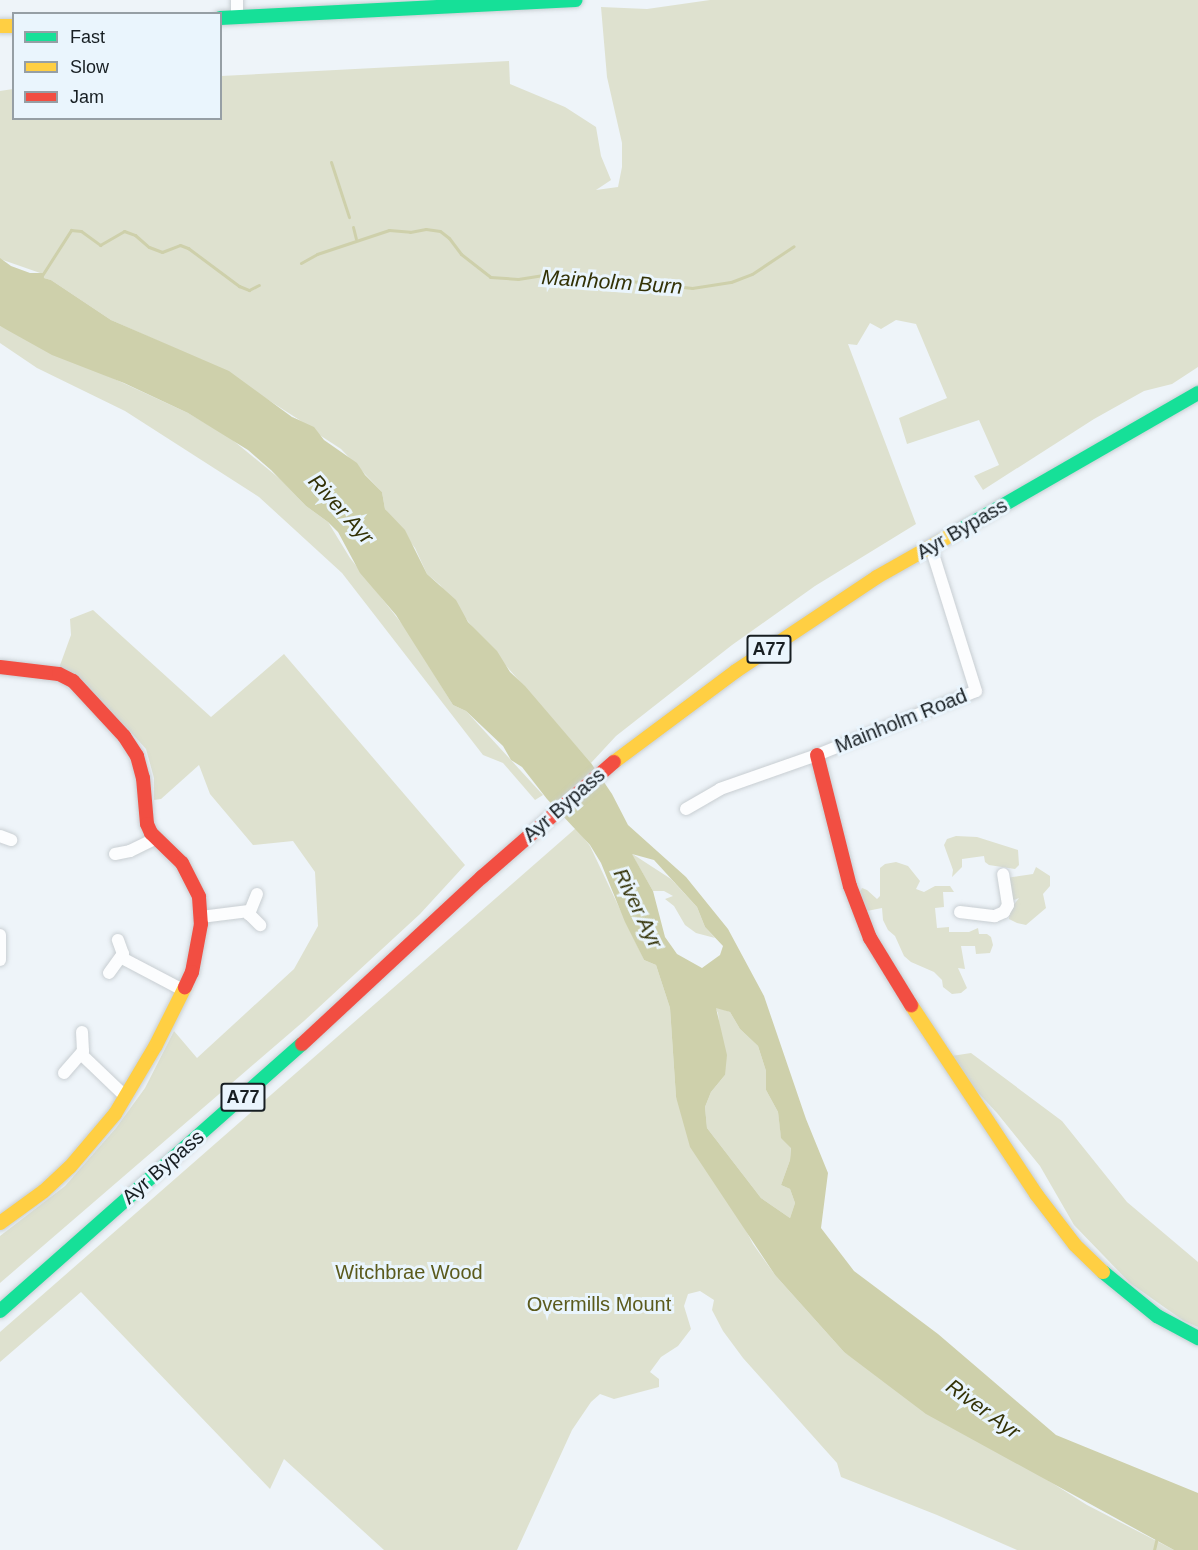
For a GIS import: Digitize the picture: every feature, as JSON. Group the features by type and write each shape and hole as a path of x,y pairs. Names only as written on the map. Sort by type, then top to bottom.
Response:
{"main road":[{"path":"222,18 576,0"},
{"name":"Ayr Bypass","path":"0,1311 316,1032 535,829 614,762 736,671 877,577 1198,393"},
{"path":"0,667 16,666 58,674 73,681 124,736 137,756 143,778 147,824 189,874 199,897 201,917 199,945 192,972 115,1114 70,1167 44,1191 0,1223"},
{"path":"817,755 850,886 870,938 920,1020 1036,1194 1075,1245 1112,1281 1157,1316 1198,1338"}],"street":[{"path":"237,0 237,18"},
{"name":"Mainholm Road","path":"687,809 720,789 817,755 976,692 931,547"},
{"path":"115,854 130,851 157,838"},
{"path":"960,912 995,916 1004,912 1008,905 1003,874"},
{"path":"249,910 257,894"},
{"path":"201,917 249,910"},
{"path":"249,910 260,925"},
{"path":"0,935 0,960"},
{"path":"118,940 122,958 183,990"},
{"path":"109,973 122,958"},
{"path":"64,1073 81,1054 82,1032"},
{"path":"81,1054 126,1096"}],"green space":[{"path":"710,0 1198,0 1198,367 1172,384 1144,391 1094,419 983,490 974,476 999,465 979,420 907,444 899,418 947,398 916,324 896,320 881,329 870,323 857,345 848,344 916,524 815,586 732,645 616,736 591,763 474,629 440,585 427,574 415,548 385,509 382,492 341,449 217,367 111,320 51,280 44,278 43,274 0,259 0,91 12,89 12,120 222,120 222,76 509,61 510,84 565,107 596,127 601,156 611,180 596,190 618,187 622,167 622,143 607,77 601,7 647,9"},
{"path":"0,326 188,413 229,437 280,479 306,506 328,522 350,558 406,629 453,705 466,711 543,795 535,800 503,763 483,755 342,573 259,497 125,411 37,368 0,343"},
{"path":"93,610 211,717 284,654 465,865 420,914 304,1021 0,1283 0,1236 65,1186 116,1128 145,1088 174,1031 197,1058 294,969 318,926 315,872 293,841 253,845 210,794 199,765 161,799 154,800 154,778 146,749 128,729 59,668 71,635 70,619"},
{"name":"Witchbrae Wood","path":"576,828 590,846 644,960 656,965 670,1008 676,1097 753,1244 775,1275 844,1352 1087,1505 1174,1550 1017,1550 841,1477 837,1463 743,1358 723,1331 712,1310 714,1300 700,1291 688,1294 684,1306 691,1329 678,1346 661,1357 650,1372 659,1379 659,1387 614,1399 600,1394 591,1402 572,1430 517,1550 384,1550 284,1459 270,1489 81,1292 0,1362 0,1332"},
{"path":"956,836 977,837 1018,850 1019,865 1015,869 989,865 985,862 984,856 962,859 962,867 952,877 953,870 944,845 947,839"},
{"path":"631,853 671,879 697,907 705,927 715,938 696,933 685,925 674,906 665,899 673,896 664,891 653,891"},
{"path":"896,862 908,866 920,881 916,889 924,892 935,886 950,886 954,892 943,892 944,907 935,908 937,928 949,927 949,932 969,932 978,928 979,934 987,934 991,937 993,945 990,953 976,954 975,946 961,946 965,969 958,968 967,988 961,993 952,994 943,987 942,980 934,972 911,962 904,956 895,936 888,930 883,920 882,908 867,911 860,892 862,888 877,899 880,896 880,868 885,864"},
{"path":"1036,867 1050,876 1050,886 1043,894 1046,908 1026,925 1017,923 1009,919 1010,910 1019,898 1003,904 1006,878 1033,874"},
{"path":"714,1006 730,1012 740,1029 758,1046 766,1071 766,1090 778,1112 781,1136 791,1147 790,1160 781,1185 790,1189 795,1203 790,1218 761,1198 707,1128 705,1107 711,1092 725,1075 718,1013"},
{"path":"971,1053 1062,1121 1127,1202 1198,1262 1198,1327 1184,1321 1130,1283 1074,1225 1040,1166 997,1113 945,1057"}],"water":[{"name":"River Ayr","path":"0,258 11,266 30,273 43,273 44,278 51,280 111,320 229,371 292,417 314,427 324,440 357,463 382,492 385,509 405,530 427,574 456,600 468,622 497,651 510,672 525,686 591,763 612,794 628,825 686,877 728,929 764,996 806,1119 828,1173 821,1228 854,1271 938,1334 1056,1435 1198,1493 1198,1550 1174,1550 926,1414 844,1352 775,1275 690,1147 676,1097 670,1008 656,965 644,960 625,922 601,863 590,845 547,799 522,767 511,760 503,746 466,711 453,705 396,615 360,573 338,532 306,506 248,450 188,413 124,383 52,355 0,326","holes":["632,854 654,860 697,907 705,927 723,946 720,955 702,968 677,954 665,937 653,891","716,1008 730,1012 740,1029 758,1046 766,1071 766,1090 778,1112 781,1138 791,1148 790,1160 781,1185 790,1189 795,1203 790,1218 761,1198 707,1128 705,1107 711,1092 725,1075 727,1055"]}],"waterway":[{"path":"331,162 349,217"},
{"path":"353,227 356,239"},
{"name":"Mainholm Burn","path":"301,263 317,254 389,230 410,232 426,229 440,231 449,238 461,254 490,277 518,279 550,274 577,275 692,288 731,282 752,274 794,246"},
{"name":"Mainholm Burn","path":"41,277 71,230 81,231 100,245 124,231 135,235 149,247 162,252 180,245 188,248 239,286 249,290 259,285"},
{"path":"1154,1550 1157,1537"}],"traffic: fast":[{"path":"222,18 576,0"},
{"path":"953,534 1198,393"},
{"path":"0,1311 302,1044"},
{"path":"1103,1272 1157,1316 1198,1338"}],"traffic: slow":[{"path":"0,26 12,26"},
{"path":"614,762 736,671 877,577 953,534"},
{"path":"0,1223 44,1191 70,1167 115,1114 156,1045 185,987"},
{"path":"911,1005 1036,1194 1075,1245 1103,1272"}],"traffic: jam":[{"path":"0,667 59,674 73,681 124,736 137,756 143,778 147,824 151,833 182,863 199,897 201,924 192,972 185,987"},
{"path":"817,755 850,886 870,938 911,1005"},
{"path":"302,1044 482,877 614,762"}],"park label":[{"name":"Overmills Mount","path":"599,1304"}]}
